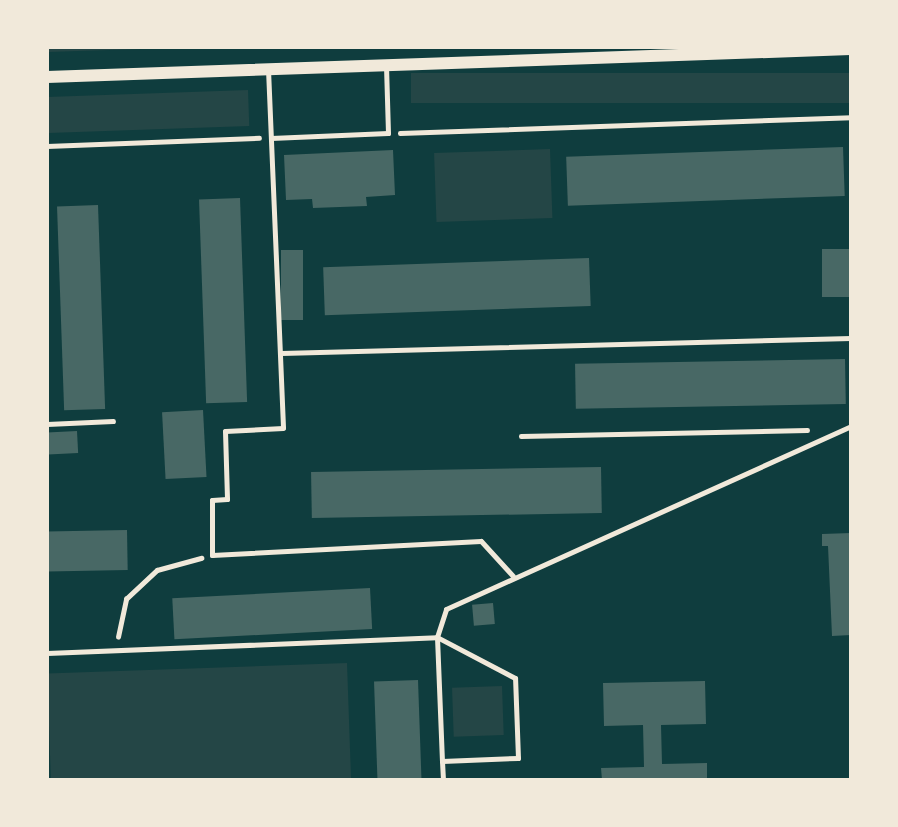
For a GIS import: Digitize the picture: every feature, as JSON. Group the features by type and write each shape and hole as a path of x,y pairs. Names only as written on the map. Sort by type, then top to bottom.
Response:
{"street":[{"path":"47,77 753,50 851,49"}],"lane":[{"path":"271,138 388,133 386,65"},
{"path":"268,69 283,428 225,430 227,499 212,500 212,555 481,541 513,576"},
{"path":"281,354 851,338"},
{"path":"47,424 113,421"},
{"path":"443,780 437,637 446,609 513,576 851,426"},
{"path":"47,653 437,637 515,678 518,758 442,761"}],"path":[{"path":"388,133 851,117"},
{"path":"47,146 271,138"},
{"path":"521,436 844,429"},
{"path":"118,650 117,626 126,599 157,570 212,555"}],"shaded area":[{"path":"47,47 204,47 47,52"},
{"path":"411,73 851,73 851,103 411,103"},
{"path":"248,90 249,126 48,133 47,97"},
{"path":"550,149 552,218 436,222 434,153"},
{"path":"347,663 351,780 51,780 47,673"},
{"path":"502,686 504,735 454,737 452,688"}],"building":[{"path":"843,147 845,196 568,206 566,157"},
{"path":"393,150 395,195 366,197 367,206 313,208 312,199 286,200 284,155"},
{"path":"240,198 247,402 206,403 199,199"},
{"path":"98,205 105,409 64,410 57,206"},
{"path":"822,249 851,249 851,297 822,297"},
{"path":"281,250 303,250 303,320 281,320"},
{"path":"589,258 591,306 325,315 323,267"},
{"path":"845,359 846,404 576,409 575,364"},
{"path":"203,410 207,477 166,479 162,412"},
{"path":"77,431 78,453 48,455 47,433"},
{"path":"601,467 602,513 312,518 311,472"},
{"path":"127,530 128,570 48,571 47,531"},
{"path":"851,533 851,635 832,636 828,546 822,546 822,534"},
{"path":"370,588 372,629 174,639 172,598"},
{"path":"493,603 495,624 474,626 472,605"},
{"path":"418,680 421,780 377,780 374,682"},
{"path":"705,681 706,724 661,725 662,764 707,763 707,780 602,780 601,768 644,767 643,725 604,726 603,683"}]}
